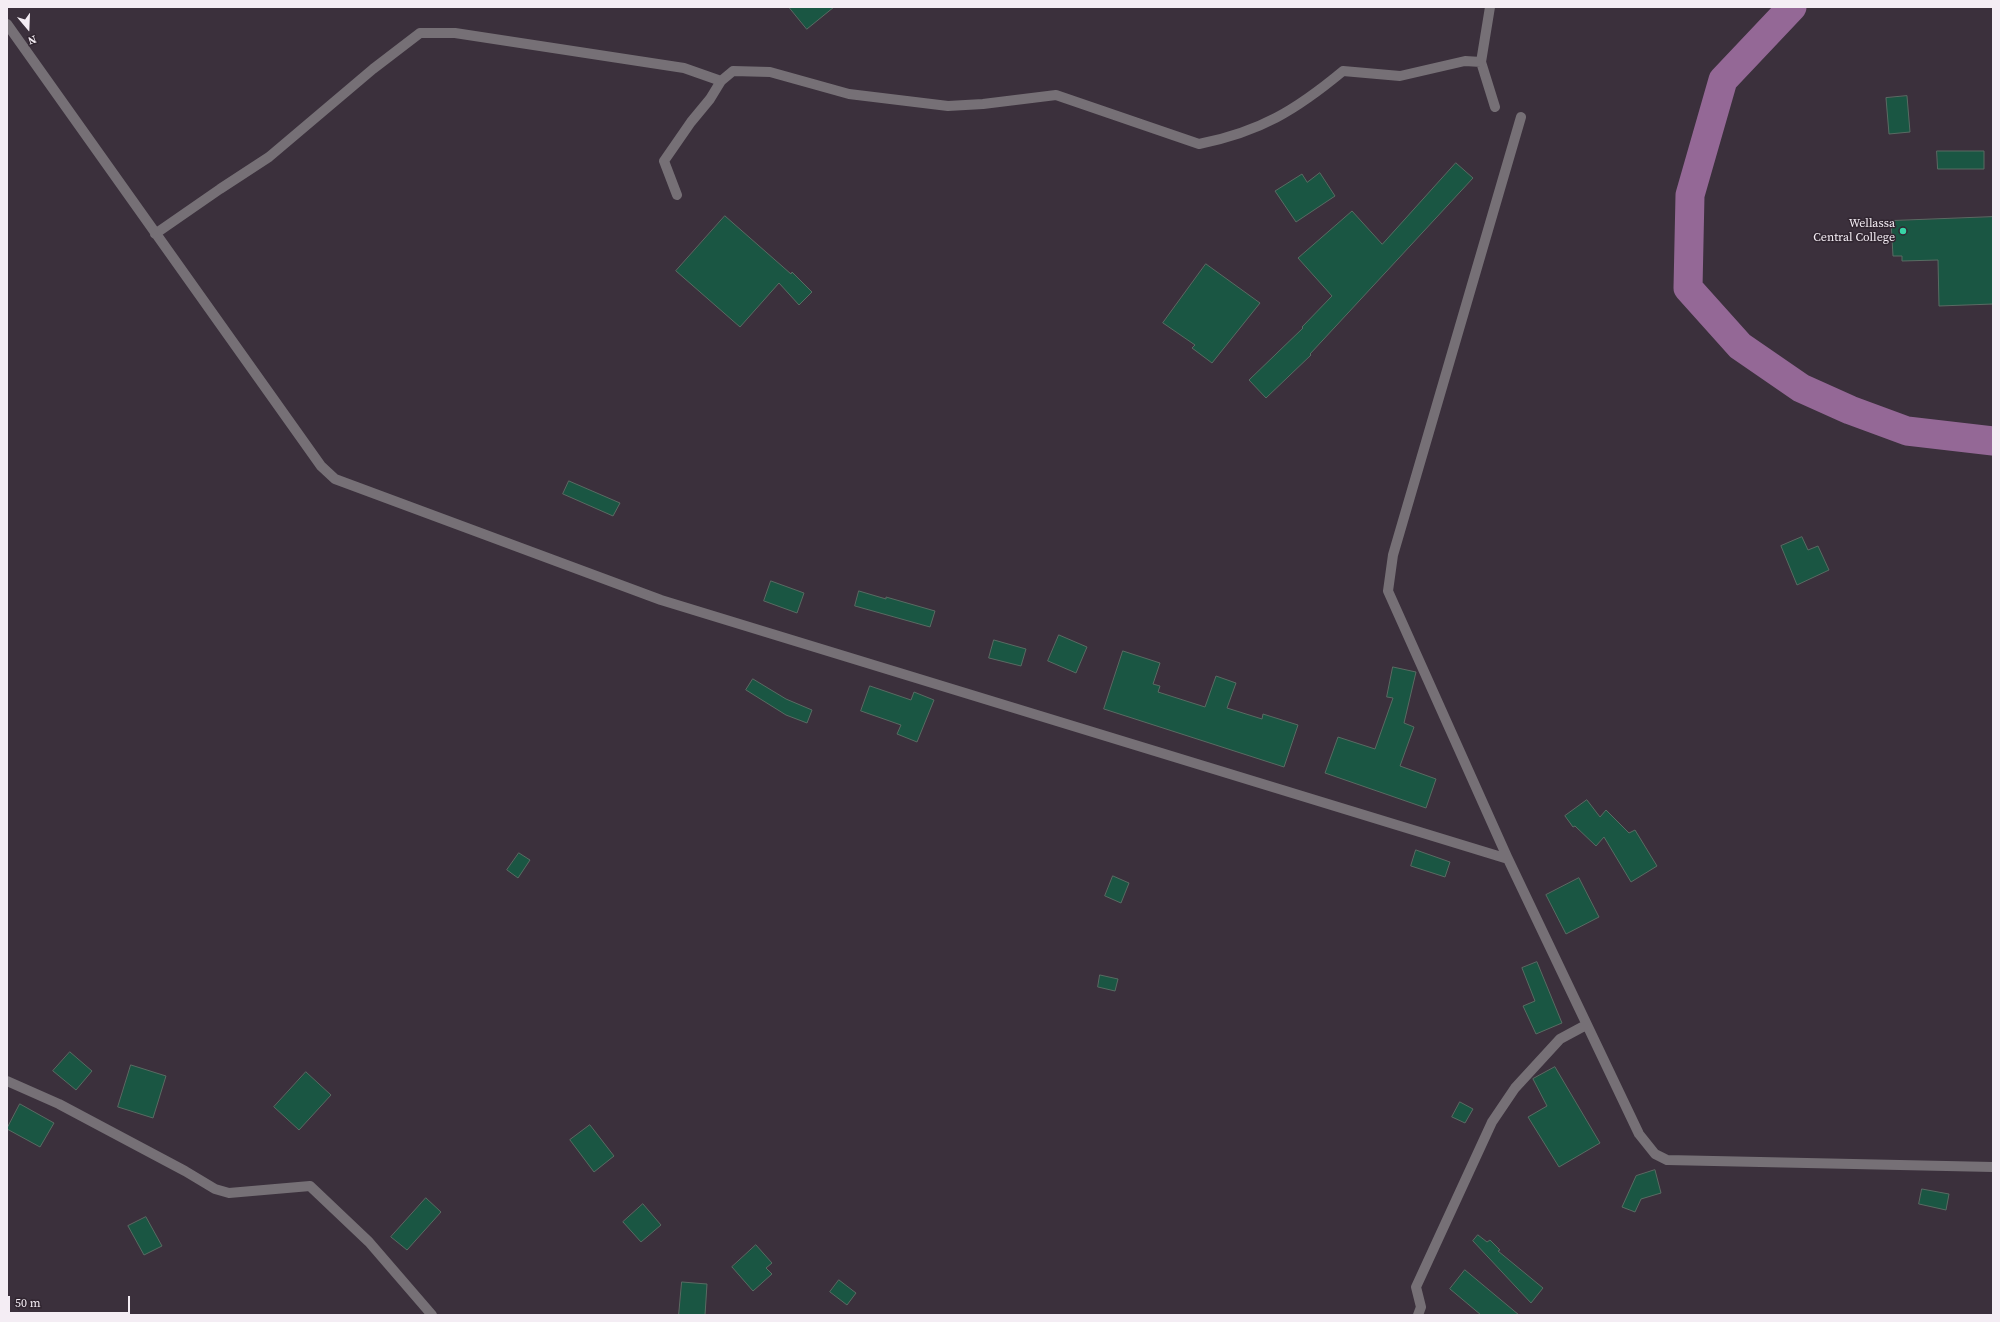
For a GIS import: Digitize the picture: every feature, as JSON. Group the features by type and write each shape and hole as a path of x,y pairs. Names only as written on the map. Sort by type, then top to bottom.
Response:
{"street":[{"path":"1490,7 1481,62 1495,107"},
{"path":"7,24 321,466 335,479 661,600 1508,860"},
{"path":"155,234 269,157 373,70 420,33 455,33 684,68 721,82"},
{"path":"678,195 664,161 691,122 710,100 721,82 732,71 770,72 849,94 948,106 983,104 1056,95 1199,144 1223,139 1275,120 1318,92 1343,71 1400,76 1465,61 1481,62"},
{"path":"1522,117 1393,555 1388,591 1508,860 1638,1134 1655,1154 1667,1160 1993,1167"},
{"path":"1418,1315 1421,1307 1416,1287 1492,1122 1515,1088 1560,1039 1586,1025"},
{"path":"7,1081 59,1104 186,1171 215,1189 229,1193 310,1186 369,1242 432,1315"}],"building":[{"path":"789,7 834,7 807,29"},
{"path":"1907,96 1910,132 1889,134 1886,98"},
{"path":"1937,151 1984,151 1984,169 1938,169"},
{"path":"1456,163 1473,178 1310,354 1311,355 1266,398 1249,380 1303,328 1302,327 1332,296 1298,258 1352,211 1382,244"},
{"path":"1320,173 1335,196 1296,222 1275,191 1302,174 1307,182"},
{"path":"725,216 791,274 792,272 812,292 799,305 779,283 740,327 676,271"},
{"path":"1993,217 1993,304 1939,306 1938,260 1902,261 1902,256 1893,256 1891,221"},
{"path":"1206,264 1260,303 1212,363 1192,348 1195,345 1163,323"},
{"path":"569,481 620,503 613,516 563,494"},
{"path":"1802,537 1808,550 1818,546 1829,570 1797,585 1781,546"},
{"path":"771,581 804,593 797,613 764,601"},
{"path":"859,591 935,611 930,627 855,606"},
{"path":"1059,635 1087,647 1076,673 1048,661"},
{"path":"994,640 1026,649 1021,666 989,658"},
{"path":"1123,651 1160,663 1153,684 1160,686 1158,692 1205,707 1216,676 1236,683 1227,708 1262,719 1263,714 1298,725 1284,767 1104,709"},
{"path":"1393,667 1416,672 1404,723 1414,727 1400,766 1436,779 1426,808 1325,773 1338,737 1375,749 1393,698 1387,697"},
{"path":"753,679 786,699 812,710 807,723 786,715 746,690"},
{"path":"870,686 911,700 914,692 934,700 917,742 897,734 901,725 861,711"},
{"path":"1587,800 1600,817 1606,810 1629,833 1635,830 1657,866 1631,882 1604,837 1596,846 1575,826 1573,827 1565,816"},
{"path":"1416,850 1450,862 1445,877 1411,866"},
{"path":"519,853 530,860 518,878 507,870"},
{"path":"1113,876 1129,883 1121,903 1105,896"},
{"path":"1579,878 1599,917 1566,934 1546,895"},
{"path":"1537,962 1562,1023 1536,1034 1523,1006 1535,1001 1522,968"},
{"path":"1100,975 1118,979 1115,991 1098,987"},
{"path":"70,1052 92,1071 76,1090 53,1071"},
{"path":"131,1065 166,1076 153,1118 118,1107"},
{"path":"1555,1067 1600,1143 1559,1167 1528,1117 1547,1106 1533,1079"},
{"path":"306,1072 331,1095 299,1130 274,1107"},
{"path":"1460,1102 1473,1109 1465,1123 1452,1117"},
{"path":"20,1104 54,1123 40,1147 7,1129"},
{"path":"590,1125 614,1156 594,1172 570,1140"},
{"path":"1655,1170 1661,1193 1641,1199 1635,1212 1622,1207 1636,1176"},
{"path":"1922,1189 1949,1194 1946,1210 1919,1204"},
{"path":"426,1198 441,1212 407,1250 391,1237"},
{"path":"643,1204 661,1225 641,1242 623,1222"},
{"path":"146,1217 162,1246 144,1255 128,1226"},
{"path":"1478,1235 1487,1242 1490,1240 1500,1250 1498,1251 1543,1288 1531,1303 1473,1241"},
{"path":"756,1245 772,1263 766,1268 772,1274 753,1291 732,1267"},
{"path":"1465,1270 1519,1315 1481,1315 1450,1289"},
{"path":"839,1280 856,1293 847,1305 830,1292"},
{"path":"682,1282 707,1284 705,1315 679,1315"}],"waterway":[{"path":"1792,7 1723,80 1690,195 1688,288 1740,346 1801,388 1850,410 1907,431 1993,441"}],"place":[{"name":"Wellassa Central College","path":"1903,231"}]}
